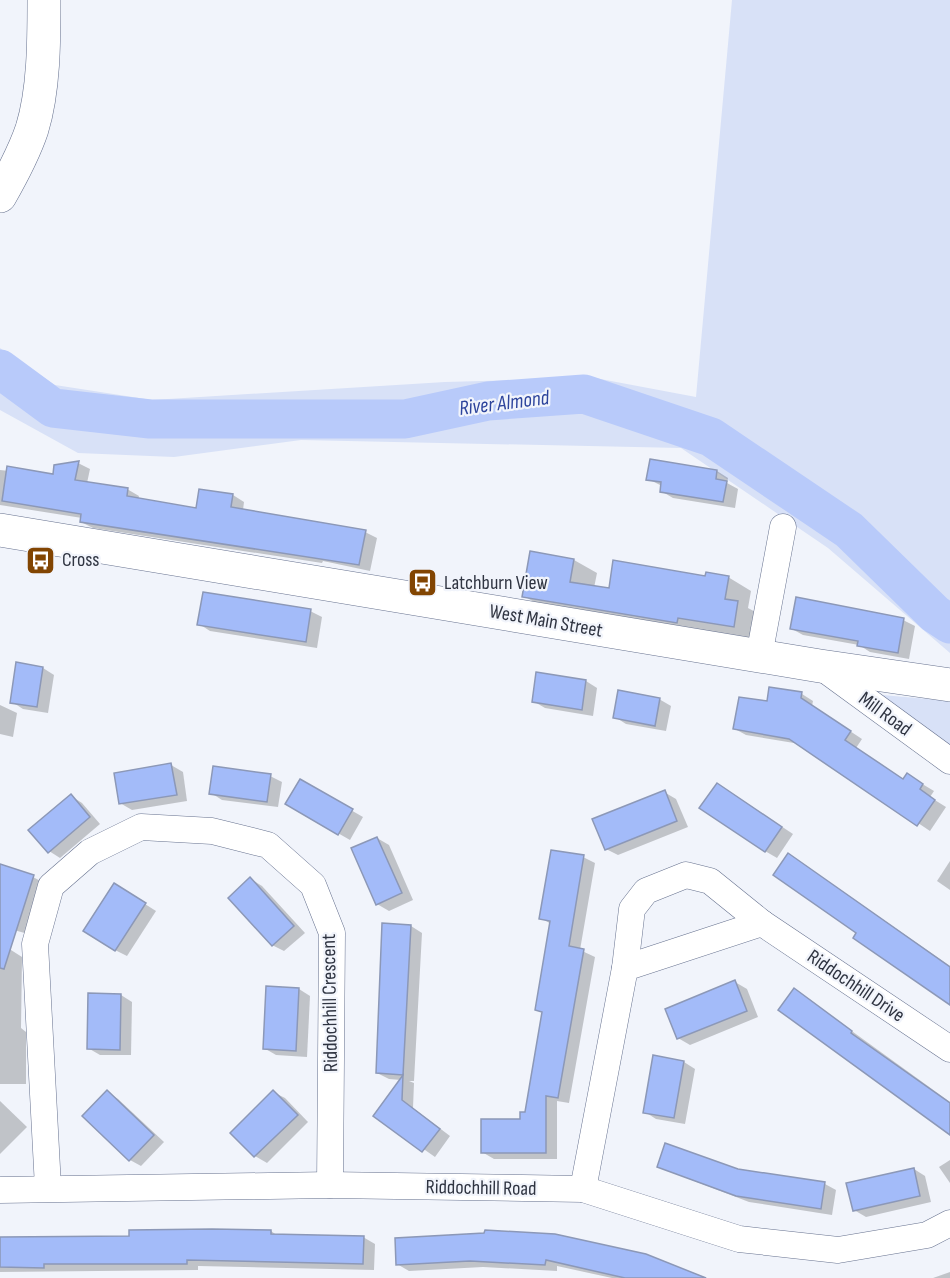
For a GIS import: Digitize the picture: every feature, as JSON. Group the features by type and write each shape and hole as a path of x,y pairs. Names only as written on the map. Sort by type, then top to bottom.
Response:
{"main road":[{"path":"0,196 18,164 32,128 40,92 44,0"},
{"name":"West Main Street","path":"0,530 820,666 950,685"}],"street":[{"path":"759,656 783,527"},
{"name":"Mill Road","path":"820,666 950,761"},
{"name":"Riddochhill Crescent","path":"48,1187 35,944 51,886 90,852 141,827 212,831 268,845 313,885 332,933 330,1185"},
{"name":"Riddochhill Drive","path":"583,1189 625,968 632,909 646,891 686,875 710,881 762,923 950,1049"},
{"path":"625,968 762,923"},
{"name":"Riddochhill Road","path":"0,1190 48,1187 330,1185 583,1189 739,1239 838,1250 927,1235 950,1223"}],"shaded area":[{"path":"732,0 950,0 950,653 828,548 681,448 301,440 174,457 78,453 0,410 0,348 55,385 152,400 445,382 595,378 696,397"},
{"path":"871,694 950,701 950,749"}],"building":[{"path":"650,459 717,470 716,479 727,481 723,502 660,492 661,482 646,480"},
{"path":"79,461 75,480 128,488 127,496 196,508 199,489 233,494 231,507 366,530 359,565 80,522 81,514 2,501 7,466 53,474 54,465"},
{"path":"530,551 574,559 570,582 609,588 613,560 705,576 706,572 729,576 725,599 738,601 734,627 678,618 677,623 522,597"},
{"path":"203,592 311,609 306,642 197,625"},
{"path":"796,597 904,618 898,653 857,646 858,641 790,629"},
{"path":"16,662 43,667 37,707 10,703"},
{"path":"536,672 586,680 582,710 532,702"},
{"path":"769,687 802,692 801,698 851,731 845,740 903,779 907,773 923,784 920,789 935,800 917,826 789,739 733,729 739,697 767,701"},
{"path":"618,690 660,698 655,726 613,718"},
{"path":"171,763 177,795 119,804 114,773"},
{"path":"213,766 271,774 267,802 209,794"},
{"path":"300,779 353,809 338,835 285,804"},
{"path":"717,783 782,827 765,852 699,808"},
{"path":"665,790 677,821 605,850 592,819"},
{"path":"71,794 90,817 48,853 28,830"},
{"path":"377,837 402,893 376,905 351,848"},
{"path":"551,850 584,855 569,946 584,949 558,1098 546,1096 546,1153 481,1153 481,1119 520,1119 520,1112 525,1112 542,1012 535,1010 550,921 539,919"},
{"path":"788,853 950,967 950,1005 853,938 856,933 773,875"},
{"path":"0,864 34,875 4,969 0,968"},
{"path":"250,877 294,926 272,946 228,898"},
{"path":"114,883 146,903 115,951 83,931"},
{"path":"382,923 411,925 403,1075 376,1073"},
{"path":"735,980 747,1011 677,1039 665,1009"},
{"path":"266,986 299,988 296,1051 263,1049"},
{"path":"794,988 852,1031 851,1033 950,1103 950,1135 778,1010"},
{"path":"88,993 121,994 120,1050 87,1049"},
{"path":"653,1055 684,1061 674,1118 643,1113"},
{"path":"403,1075 402,1100 440,1129 422,1152 373,1116"},
{"path":"107,1090 154,1135 129,1161 82,1116"},
{"path":"273,1090 298,1115 254,1157 230,1133"},
{"path":"665,1143 738,1169 825,1182 821,1209 736,1196 657,1167"},
{"path":"914,1168 920,1196 853,1211 846,1183"},
{"path":"129,1230 271,1230 271,1234 364,1236 363,1264 187,1260 187,1264 44,1264 44,1268 0,1267 0,1237 129,1236"},
{"path":"485,1230 555,1234 646,1254 706,1278 625,1278 546,1260 545,1265 470,1261 396,1265 395,1238 484,1233"}],"waterway":[{"name":"River Almond","path":"0,369 53,408 150,419 405,419 488,401 584,394 711,437 849,530 935,614 950,624"}],"place":[{"name":"Cross","path":"41,560"},
{"name":"Latchburn View","path":"423,583"}]}
